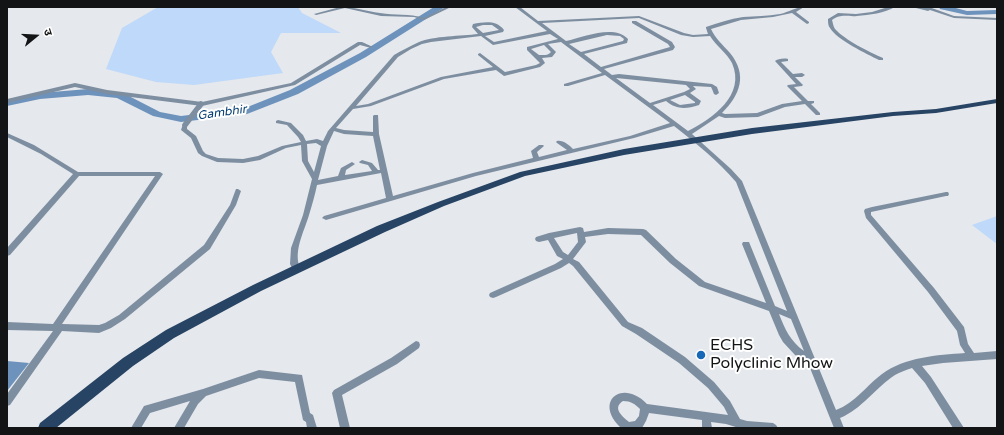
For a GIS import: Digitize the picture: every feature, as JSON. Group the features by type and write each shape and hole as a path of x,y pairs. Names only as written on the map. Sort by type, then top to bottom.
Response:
{"main road":[{"path":"45,428 128,362 170,334 257,288 381,229 523,174 624,152 696,142 752,131 893,114 936,111 997,101"}],"street":[{"path":"316,14 345,7 381,15 414,16 424,19 449,7"},
{"path":"517,7 688,134 729,170 739,181 839,428"},
{"path":"688,134 702,127 730,102 734,94 737,79 734,64 710,35 708,28 740,19 794,13 802,7"},
{"path":"881,59 862,49 838,32 832,27 830,19 838,14 856,15 872,13 893,7"},
{"path":"914,7 934,10"},
{"path":"925,7 954,17 997,19"},
{"path":"794,13 807,23"},
{"path":"537,22 639,17 683,34 693,36 710,35"},
{"path":"600,69 673,47 670,43 634,22"},
{"path":"297,270 294,264 295,248 324,146 333,129 396,56 409,48 433,40 482,35 502,30 496,24 490,23 475,25 474,27 482,35 493,44 551,32"},
{"path":"480,54 504,74 543,63 529,49 545,44 610,33 620,34 626,40 625,42 580,54"},
{"path":"7,101 75,85 107,92 202,104 293,84 360,43 371,47"},
{"path":"538,57 550,56 553,54 554,52 545,44"},
{"path":"786,60 777,61 800,85 790,86 809,103 818,114"},
{"path":"351,108 369,105 443,78 496,68"},
{"path":"566,85 606,73"},
{"path":"791,76 802,75"},
{"path":"611,77 619,76 712,86 715,88 716,92"},
{"path":"649,105 686,93 693,89 688,84"},
{"path":"666,99 678,108 684,109 697,104 698,101 686,93"},
{"path":"718,114 726,116 758,115 784,105 809,103"},
{"path":"201,104 185,125 184,130 194,137 200,152 210,158 217,160 244,161 260,158 284,147 304,143 317,142 322,143 324,146"},
{"path":"376,116 376,134 390,199"},
{"path":"278,122 289,124 301,136 304,143 305,161 315,181"},
{"path":"326,218 475,174 632,137 674,124"},
{"path":"333,129 344,132 376,134"},
{"path":"7,135 38,150 77,174 160,174 7,402"},
{"path":"559,142 568,147 571,151"},
{"path":"536,159 534,151 541,146"},
{"path":"362,162 370,164 376,172"},
{"path":"341,178 343,169 352,164"},
{"path":"315,181 384,171"},
{"path":"8,252 77,174"},
{"path":"7,326 99,329 108,326 122,317 207,247 233,205 238,191"},
{"path":"946,194 867,211 868,216 930,290 961,330 964,345 972,357"},
{"path":"493,295 558,266 569,259 582,242 580,230 539,239"},
{"path":"581,235 608,231 643,232 673,261 702,284 793,316"},
{"path":"549,236 560,254 576,264 625,324 640,331 682,360 711,385 727,404 737,422"},
{"path":"746,244 778,327 790,346 799,354 811,360"},
{"path":"345,428 337,393 394,361 416,345"},
{"path":"834,415 844,412 891,373 904,367 934,361 997,355"},
{"path":"915,365 928,380 959,428"},
{"path":"136,428 147,409 203,393 259,374 299,378 306,417 310,418 312,428"},
{"path":"179,428 195,401 203,393"},
{"path":"623,396 632,397 640,401 644,408 643,418 638,426 627,428 615,415 613,407 616,401 623,396"},
{"path":"644,408 706,416 737,422 747,426 773,428"},
{"path":"706,416 707,428"}],"shaded area":[{"path":"158,7 298,7 302,13 341,33 281,33 271,52 283,73 194,85 156,82 106,69 122,28"},
{"path":"997,216 997,244 972,225"},
{"path":"7,361 29,363 7,391"}],"waterway":[{"name":"Gambhir","path":"7,103 40,96 88,92 119,95 157,114 181,119 247,111 294,92 363,55 408,28 431,11 441,7"},
{"name":"Gambhir","path":"943,7 967,13 997,12"}],"place":[{"name":"ECHS Polyclinic Mhow","path":"701,355"}]}
